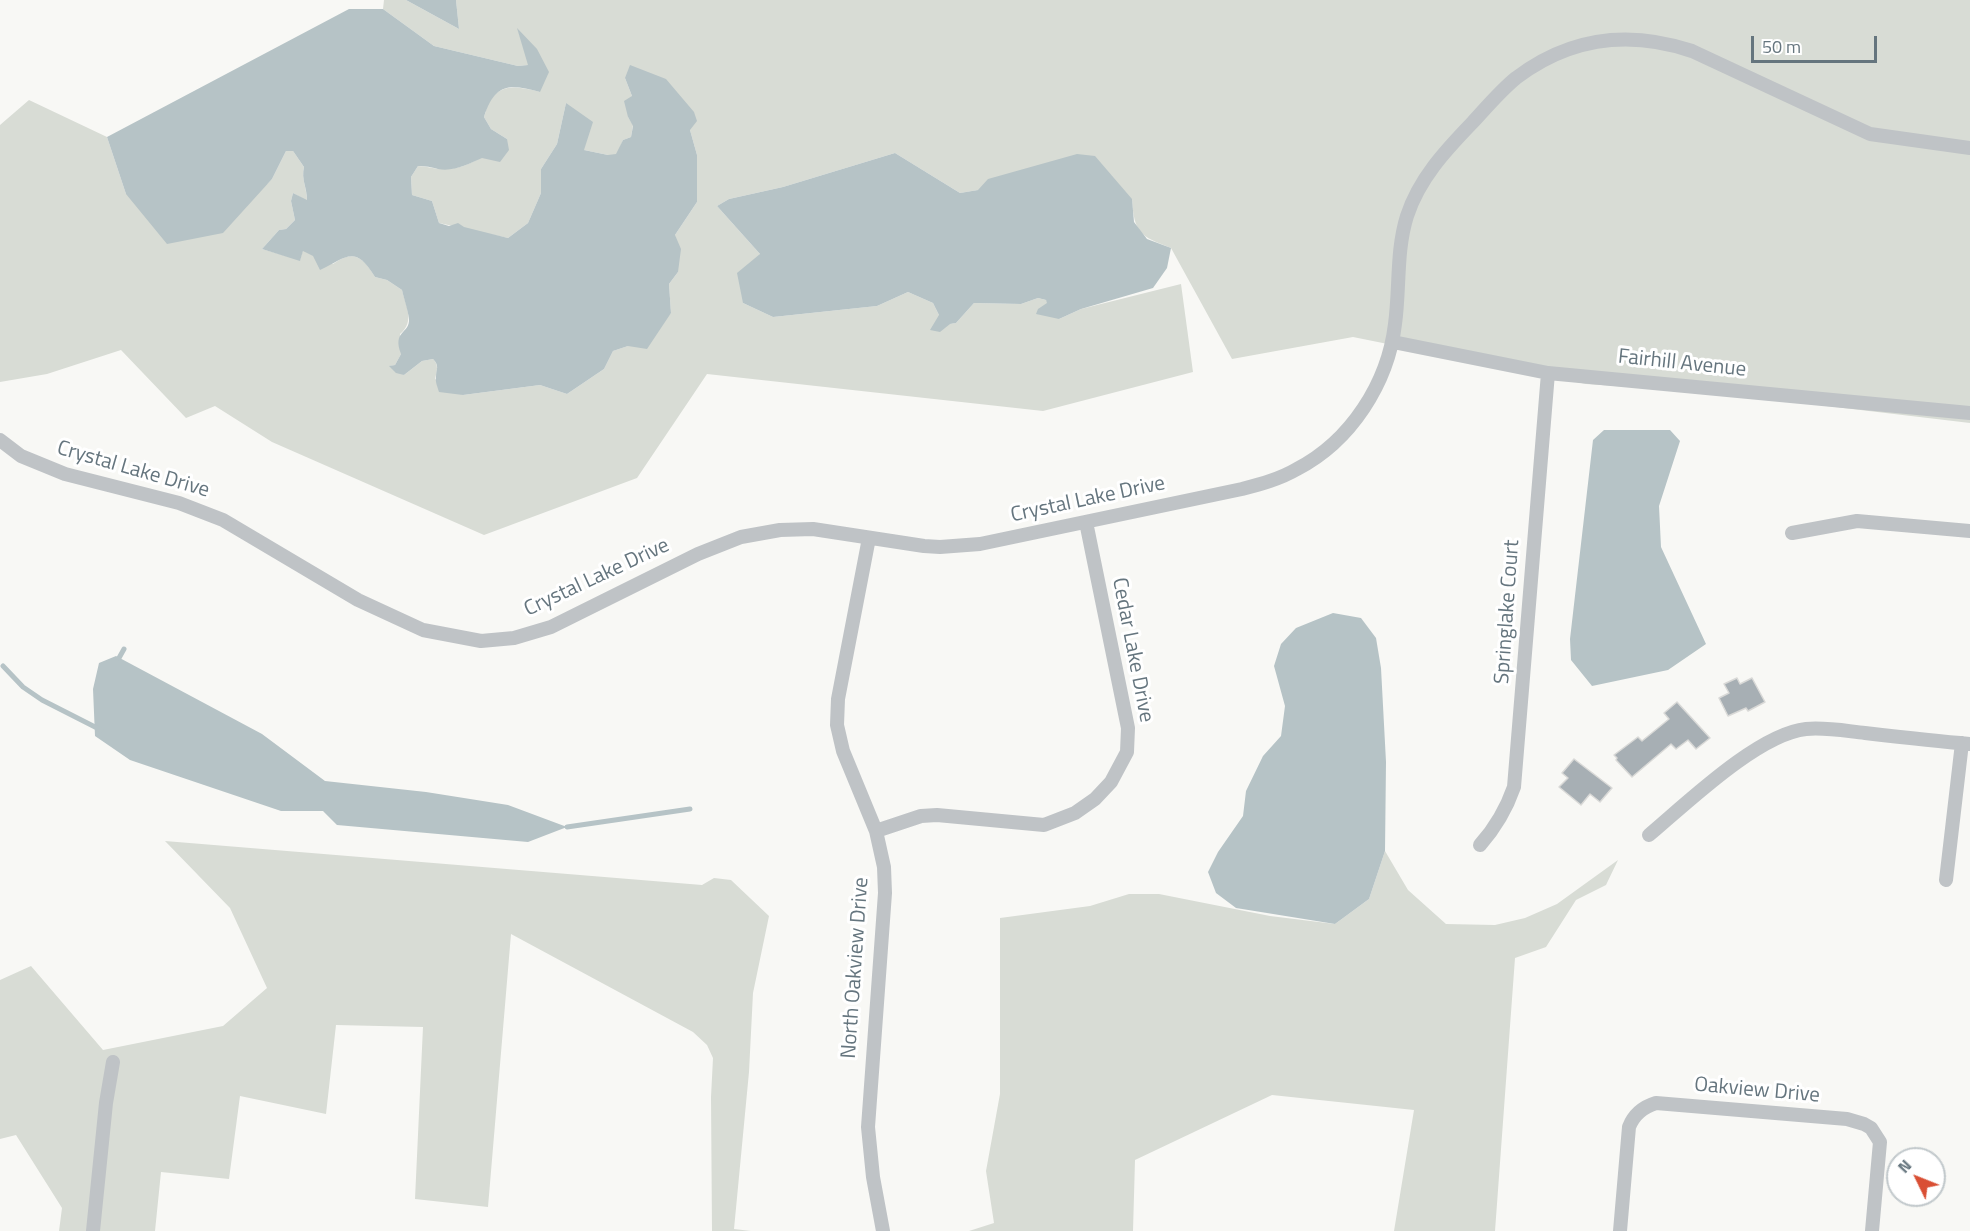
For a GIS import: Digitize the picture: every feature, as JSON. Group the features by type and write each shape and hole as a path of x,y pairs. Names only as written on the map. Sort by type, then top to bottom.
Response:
{"street":[{"name":"Crystal Lake Drive","path":"0,440 21,456 57,472 179,503 223,520 358,600 423,630 481,641 514,638 551,627 698,554 741,537 797,529 843,533 924,546 957,546 989,542 1242,489 1297,470 1339,438 1362,411 1380,379 1393,342 1403,230 1413,201 1426,177 1443,154 1516,79 1541,62 1585,43 1633,38 1675,45 1870,134 1970,148"},
{"name":"Fairhill Avenue","path":"1393,342 1548,372 1970,414"},
{"name":"Springlake Court","path":"1480,845 1498,825 1514,788 1548,372"},
{"path":"1792,533 1857,521 1970,531"},
{"name":"Cedar Lake Drive","path":"876,831 921,816 937,815 1044,825 1075,813 1095,799 1111,782 1126,752 1128,728 1086,522"},
{"name":"North Oakview Drive","path":"869,538 838,699 837,725 843,751 876,831 884,867 885,893 868,1127 873,1177 883,1231"},
{"path":"1648,835 1756,748 1805,729 1966,744 1946,880"},
{"path":"93,1231 106,1103 113,1062"},
{"name":"Oakview Drive","path":"1620,1231 1629,1127 1640,1110 1656,1103 1847,1119 1871,1128 1880,1142 1872,1231"}],"shaded area":[{"path":"384,0 406,0 459,29 456,0 1970,0 1970,423 1717,393 1586,384 1353,337 1232,359 1171,248 1152,240 1137,226 1132,199 978,190 960,193 895,153 783,187 729,199 717,206 760,254 743,303 773,317 877,306 908,292 933,303 939,315 950,324 956,323 974,303 1021,304 1038,298 1046,300 1059,319 1081,309 1181,284 1193,372 1043,411 707,374 637,478 484,535 272,442 215,406 186,418 121,350 47,374 0,382 0,125 29,100 107,137 126,194 267,184 272,179 286,151 293,151 304,167 307,201 293,193 291,201 295,220 286,229 279,230 262,249 300,260 303,250 333,264 340,259 352,256 362,260 375,277 387,280 402,290 407,308 407,324 400,334 401,354 395,365 390,366 404,375 422,361 433,359 437,366 435,379 463,395 540,385 567,394 604,369 613,351 628,346 671,313 669,284 678,272 675,235 697,202 697,155 690,130 625,78 632,96 628,117 633,125 631,137 623,140 617,155 584,150 566,103 557,144 541,169 541,193 528,223 508,238 439,223 432,201 412,195 411,177 418,166 451,169 469,164 484,155 507,139 491,129 484,117 491,99 507,88 540,92 518,30 529,65 518,66 434,46 383,9"},
{"path":"406,0 456,0 459,29"},
{"path":"349,9 383,9 434,46 518,66 528,65 517,28 537,49 549,72 540,92 512,87 504,89 498,92 488,106 484,117 491,129 507,139 509,150 500,162 482,158 461,167 444,170 418,166 411,177 412,195 432,201 439,223 449,226 458,223 464,227 508,238 528,223 541,193 541,169 557,144 566,103 593,122 584,150 608,155 616,154 623,140 631,137 633,126 624,101 632,96 625,78 630,65 666,79 694,112 697,121 690,130 697,155 697,202 675,235 681,249 678,272 669,284 671,313 647,349 628,346 613,351 604,369 567,394 540,385 463,395 439,392 436,381 437,366 433,359 422,361 404,375 396,373 389,366 395,365 401,354 400,336 409,324 402,290 387,280 375,277 362,260 356,257 344,258 320,270 313,256 303,251 300,261 262,249 279,230 286,229 295,220 291,201 293,193 307,200 303,176 304,167 293,151 286,151 272,179 223,233 167,244 126,194 107,137"},
{"path":"895,153 960,193 978,190 988,179 1077,154 1095,156 1132,199 1134,222 1147,239 1171,248 1167,268 1153,288 1081,309 1059,319 1036,314 1038,309 1047,303 1046,300 1038,298 1021,304 974,303 956,323 950,324 940,332 930,330 939,315 933,303 908,292 877,306 773,317 743,303 737,273 760,254 717,206 729,199 783,187"},
{"path":"1604,430 1670,430 1680,441 1659,506 1661,547 1706,644 1668,670 1592,686 1571,660 1570,639 1593,440"},
{"path":"1333,613 1361,618 1376,638 1381,668 1386,762 1385,851 1369,899 1335,924 1236,908 1216,893 1208,872 1218,852 1243,816 1246,791 1263,756 1281,736 1285,706 1274,666 1281,644 1296,628"},
{"path":"116,656 262,734 325,781 426,792 508,805 567,827 528,842 337,825 323,811 281,811 130,760 95,736 93,689 99,663"},
{"path":"165,841 702,885 714,878 731,880 769,916 753,993 749,1072 734,1229 751,1231 712,1231 713,1058 707,1045 693,1032 511,934 488,1207 415,1199 423,1027 336,1025 326,1114 240,1096 229,1179 161,1172 155,1231 59,1231 62,1208 16,1135 0,1139 0,980 31,966 103,1050 223,1026 267,988 230,908"},
{"path":"1385,851 1408,890 1446,924 1495,925 1525,918 1557,904 1618,860 1606,885 1576,900 1546,947 1515,958 1495,1231 1394,1231 1414,1110 1272,1095 1135,1160 1133,1231 969,1231 994,1223 986,1171 1000,1094 1000,918 1090,906 1129,894 1159,894 1270,916 1335,924 1369,899"}],"building":[{"path":"1737,678 1740,684 1752,678 1765,702 1748,711 1746,708 1728,716 1719,698 1729,693 1724,684"},
{"path":"1677,702 1710,738 1696,749 1688,740 1676,749 1671,744 1632,777 1614,755 1638,737 1642,741 1669,719 1664,713"},
{"path":"1574,759 1612,788 1600,802 1590,794 1581,805 1559,787 1568,778 1562,773"}],"waterway":[{"path":"119,658 124,649"},
{"path":"3,666 23,687 42,700 101,730"},
{"path":"567,827 690,809"}]}
